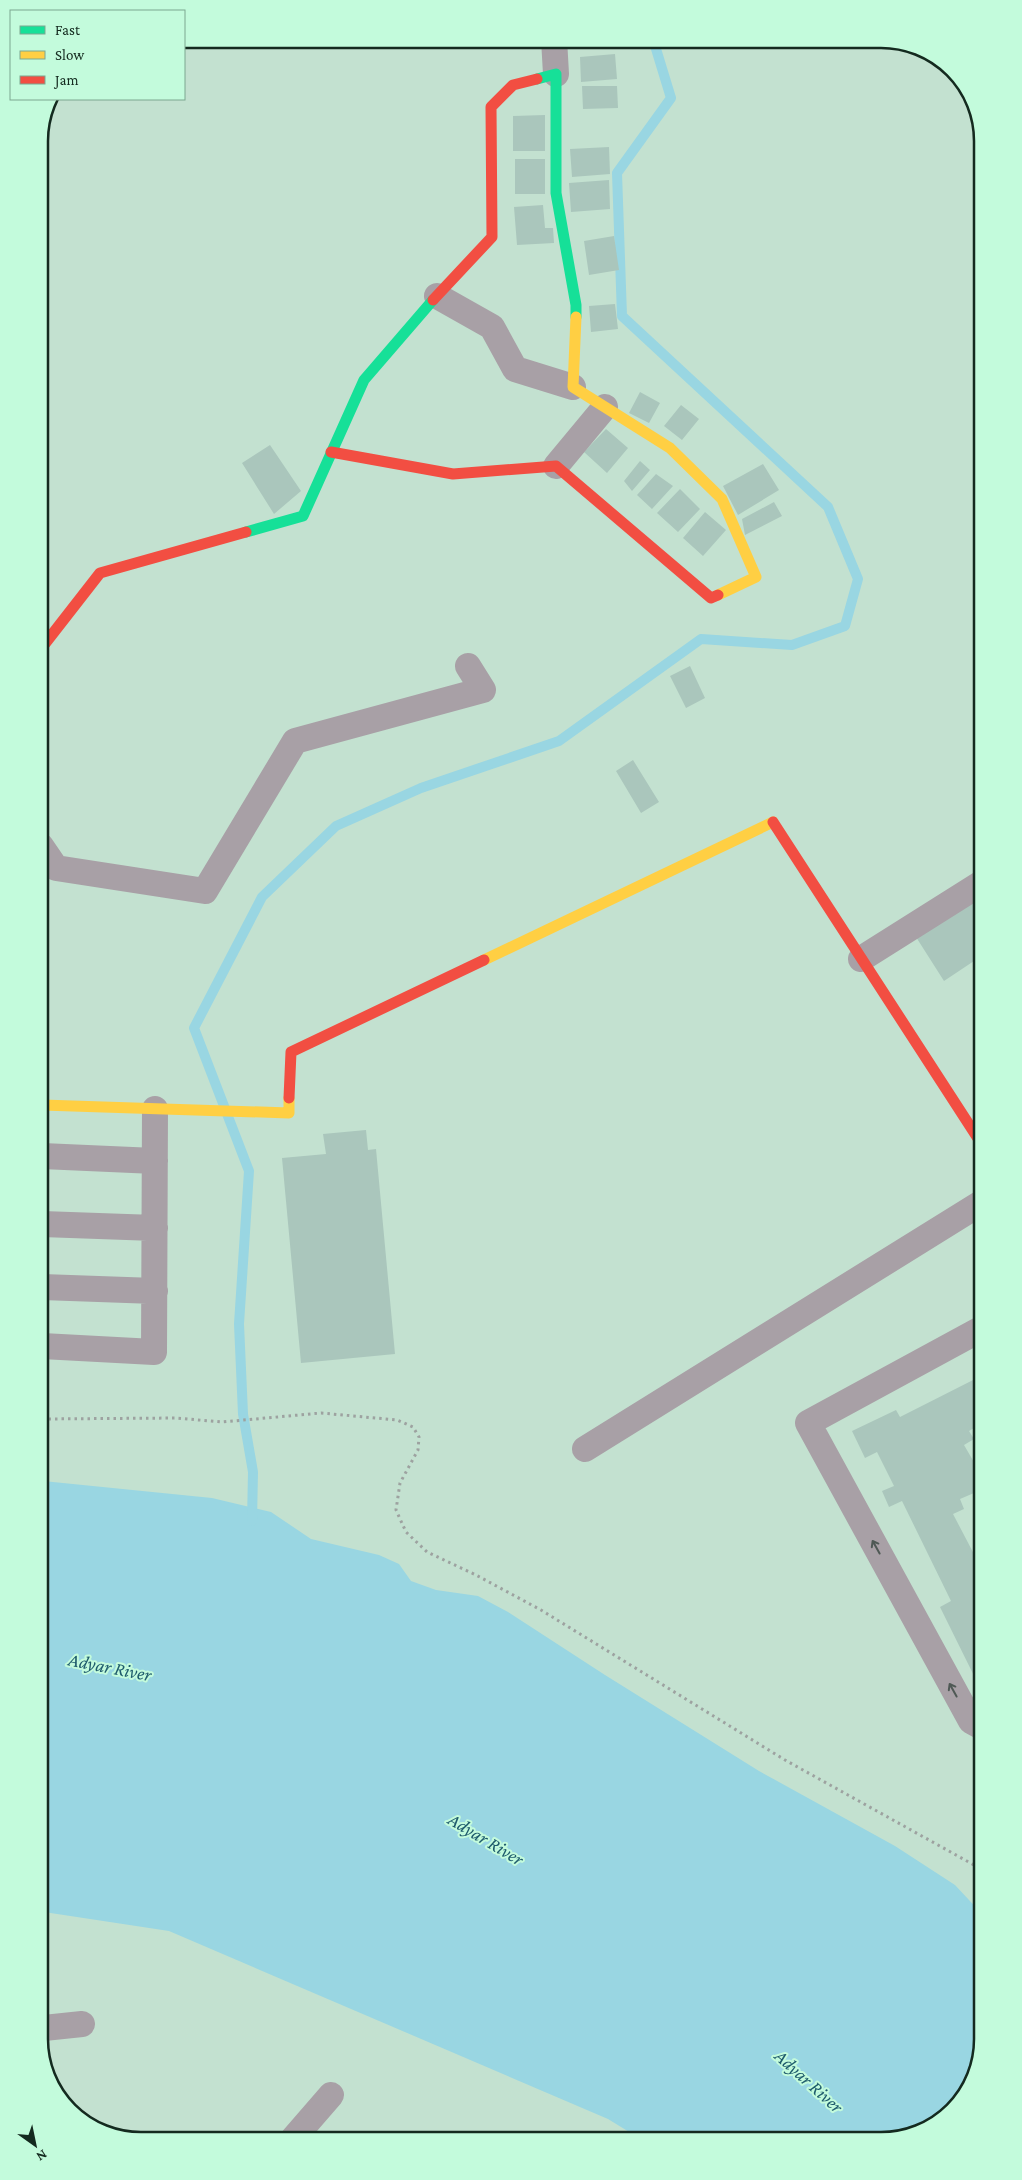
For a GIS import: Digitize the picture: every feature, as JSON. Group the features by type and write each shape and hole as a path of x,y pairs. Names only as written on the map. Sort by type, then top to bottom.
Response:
{"street":[{"path":"555,48 556,193 576,305 573,387"},
{"path":"48,640 100,573 302,516 364,380 437,296 492,237 491,107 513,85 556,74"},
{"path":"331,452 453,474 556,466 711,598 756,577 722,499 670,448 573,387 515,369 492,327 437,296"},
{"path":"556,466 605,407"},
{"path":"48,876 204,891 295,741 483,690 468,666"},
{"path":"48,1105 290,1113 290,1052 773,822 974,1132"},
{"path":"861,959 974,888"},
{"path":"48,1346 154,1352 156,1109"},
{"path":"48,1156 155,1161"},
{"path":"585,1449 974,1207"},
{"path":"48,1224 155,1228"},
{"path":"48,1287 155,1291"},
{"path":"974,1333 808,1423 971,1721 974,1723"},
{"path":"48,2028 82,2024"},
{"path":"299,2132 332,2095"}],"path":[{"path":"48,1419 176,1418 222,1422 321,1413 397,1420 412,1427 420,1437 418,1450 400,1483 396,1510 406,1532 427,1552 476,1575 541,1610 785,1760 974,1865"}],"water":[{"name":"Adyar River","path":"48,1482 212,1498 271,1512 311,1539 379,1555 399,1564 411,1581 436,1590 478,1596 508,1612 759,1771 895,1846 955,1885 974,1905 974,2052 970,2070 962,2086 947,2105 928,2120 912,2128 900,2131 629,2132 608,2119 169,1931 48,1913"}],"building":[{"path":"615,54 617,79 581,82 580,57"},
{"path":"582,86 617,86 618,108 583,109"},
{"path":"545,115 545,151 513,151 513,116"},
{"path":"609,147 610,174 572,177 570,149"},
{"path":"515,159 545,159 545,194 515,194"},
{"path":"609,180 610,209 571,212 569,183"},
{"path":"543,205 545,228 553,228 554,243 517,245 514,207"},
{"path":"614,236 619,270 589,275 584,241"},
{"path":"615,304 618,329 591,332 589,306"},
{"path":"640,392 660,403 649,423 629,413"},
{"path":"681,405 699,419 682,440 664,426"},
{"path":"606,429 628,448 607,473 584,452"},
{"path":"270,445 301,491 274,514 242,463"},
{"path":"640,461 650,470 632,491 624,481"},
{"path":"763,464 779,490 738,515 723,486"},
{"path":"656,474 673,486 652,509 637,495"},
{"path":"680,489 700,509 678,532 657,513"},
{"path":"774,502 782,516 745,535 742,519"},
{"path":"705,512 726,530 703,556 683,538"},
{"path":"690,666 705,698 686,708 670,676"},
{"path":"633,760 659,802 641,813 616,771"},
{"path":"974,900 974,961 944,981 916,937"},
{"path":"366,1130 368,1150 376,1149 395,1354 301,1363 282,1158 326,1154 323,1134"},
{"path":"974,1380 974,1428 969,1431 974,1439 964,1445 974,1462 974,1493 960,1499 964,1509 953,1514 974,1554 974,1676 940,1607 951,1601 902,1501 889,1507 882,1491 894,1486 877,1452 865,1458 852,1431 896,1410 900,1417"}],"waterway":[{"path":"252,1521 253,1472 243,1414 239,1324 249,1171 194,1028 262,897 336,826 421,788 559,741 701,639 792,645 845,626 858,579 828,507 622,316 617,173 671,98 656,48"}],"traffic: fast":[{"path":"537,79 556,74 556,193 576,305 576,317"},
{"path":"246,532 303,516 364,380 433,300"}],"traffic: slow":[{"path":"576,317 573,387 670,448 722,499 756,577 718,595"},
{"path":"484,960 773,822"},
{"path":"48,1105 289,1113 289,1098"}],"traffic: jam":[{"path":"433,300 492,237 491,107 513,85 537,79"},
{"path":"331,452 453,474 556,466 711,598 718,595"},
{"path":"48,640 100,573 246,532"},
{"path":"773,822 974,1132"},
{"path":"289,1098 291,1052 484,960"}]}
